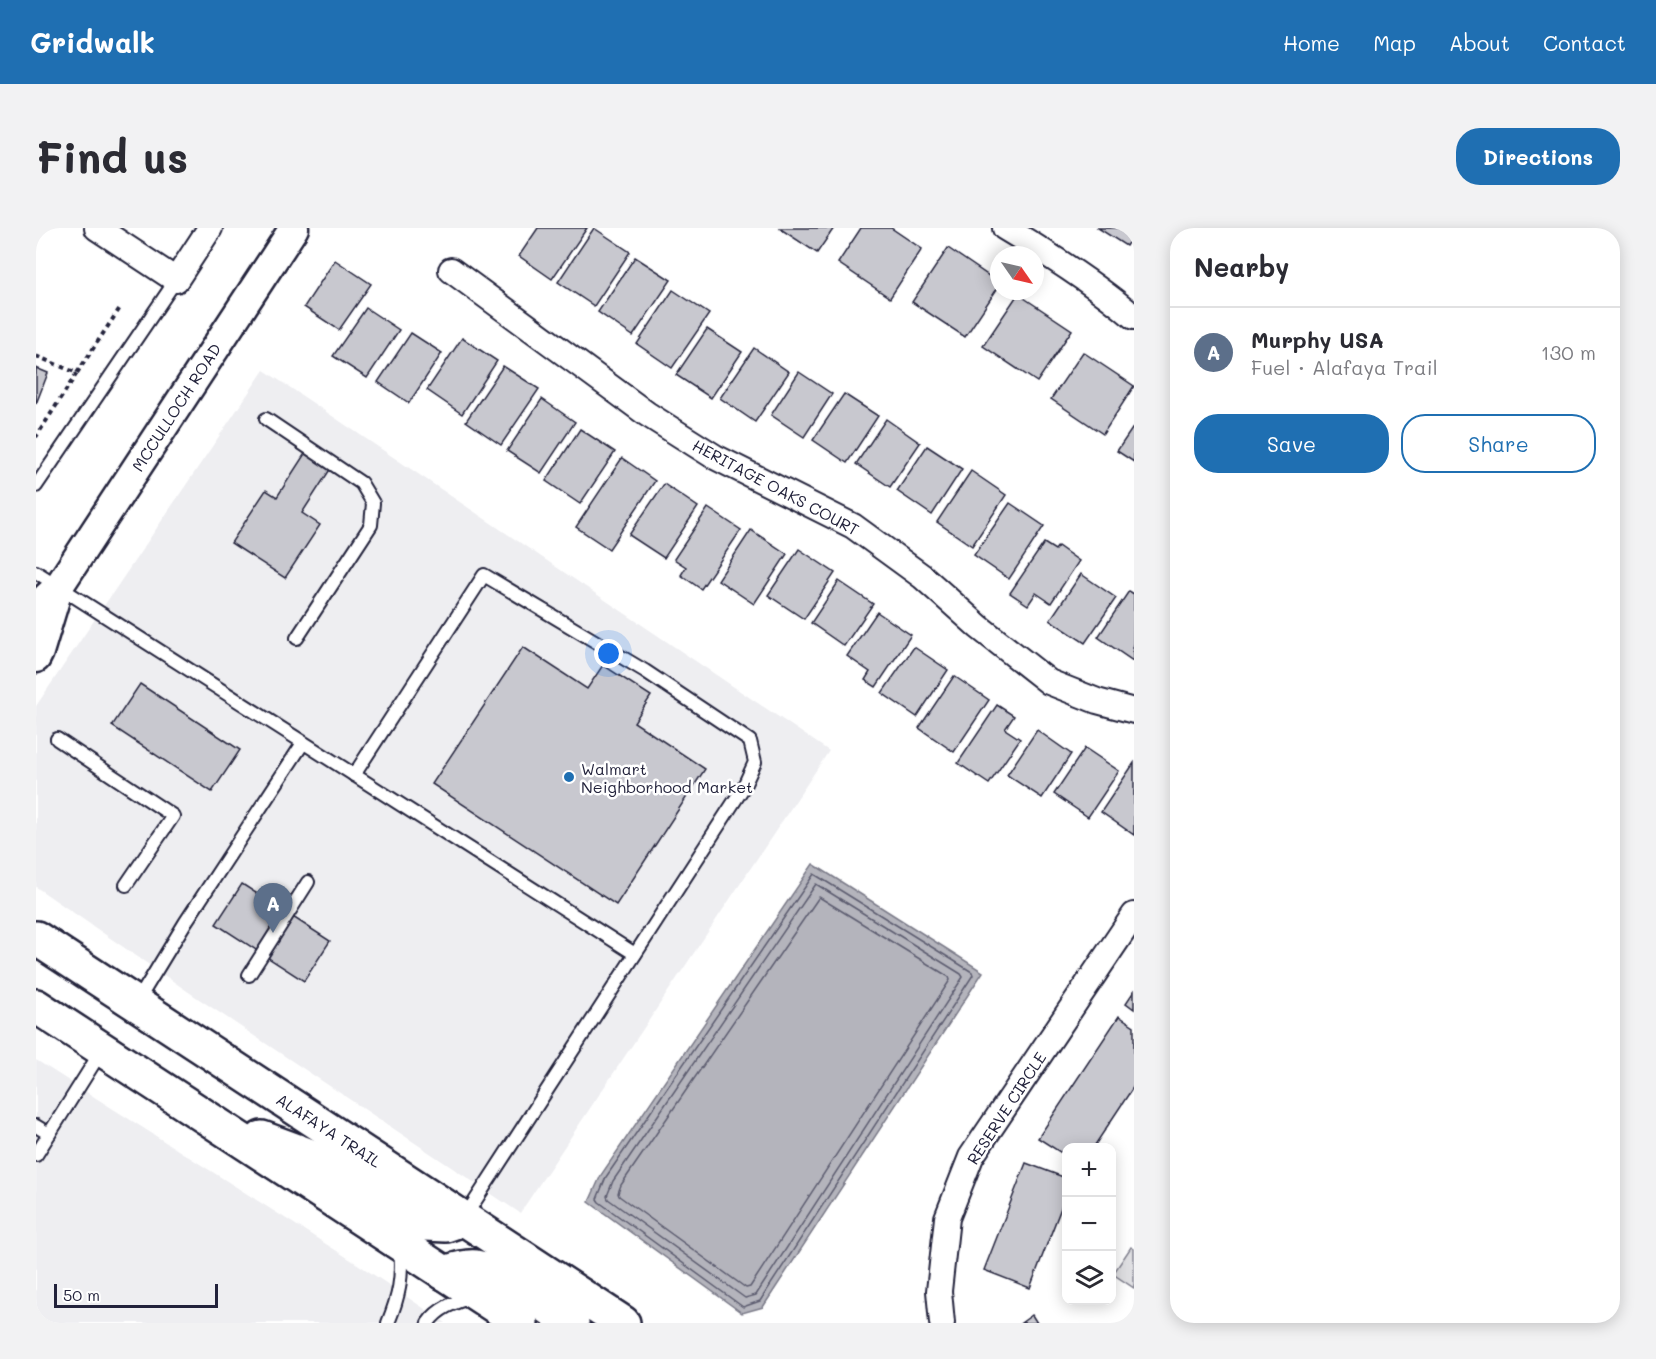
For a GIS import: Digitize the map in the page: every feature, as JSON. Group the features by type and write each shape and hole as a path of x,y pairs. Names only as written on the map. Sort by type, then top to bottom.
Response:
{"main road":[{"name":"ALAFAYA TRAIL","path":"36,938 622,1323"},
{"path":"36,1006 521,1323"},
{"path":"207,1118 324,1161 407,1215 426,1224 446,1225 463,1219"},
{"path":"444,1273 459,1268 476,1267 502,1277 572,1323"}],"street":[{"path":"97,228 176,280 210,228"},
{"name":"MCCULLOCH ROAD","path":"36,607 48,579 294,228"},
{"path":"1005,228 1048,254 1117,303 1134,318"},
{"name":"HERITAGE OAKS COURT","path":"451,270 647,414 715,457 853,526 922,577 979,627 1049,682 1097,701 1134,711"},
{"name":"MCCULLOCH ROAD","path":"36,658 39,652 48,579"},
{"name":"RESERVE CIRCLE","path":"942,1323 939,1291 947,1218 971,1157 1134,915"}],"lane":[{"path":"36,486 176,280"},
{"path":"266,419 361,483 373,503 371,525 297,638"},
{"path":"354,775 484,575 645,671 750,741 755,762 743,788 463,1219"},
{"path":"48,579 635,954"},
{"path":"57,739 173,816 126,885"},
{"path":"136,1003 185,923 303,743"},
{"path":"249,975 308,882"},
{"path":"36,1155 102,1050"},
{"path":"36,1126 49,1134"},
{"path":"388,1323 396,1303 403,1271 400,1244"},
{"path":"428,1323 433,1316 454,1302 478,1295"}],"path":[{"path":"36,437 120,308"},
{"path":"36,356 77,373"}],"shaded area":[{"path":"264,370 829,751 520,1213 193,995 36,887 36,706"},
{"path":"36,1060 359,1265 446,1323 36,1323"},
{"path":"1131,1247 1134,1249 1134,1288 1116,1276 1116,1270"}],"water":[{"path":"813,864 983,972 763,1307 742,1313 589,1202 601,1175"}],"building":[{"path":"538,228 587,228 552,279 519,256"},
{"path":"594,228 630,252 594,306 558,282"},
{"path":"779,228 834,228 817,253"},
{"path":"861,228 891,228 922,249 890,298 838,263"},
{"path":"1098,228 1134,228 1134,233 1126,246"},
{"path":"948,248 990,277 990,300 965,337 912,302"},
{"path":"635,257 671,280 633,336 598,312"},
{"path":"335,260 371,284 339,330 304,307"},
{"path":"673,290 709,314 672,368 637,344"},
{"path":"1014,300 1027,300 1072,330 1037,382 983,346"},
{"path":"366,308 399,330 367,378 333,356"},
{"path":"707,329 742,352 711,398 676,375"},
{"path":"411,333 442,353 409,403 378,382"},
{"path":"462,338 497,361 462,414 427,390"},
{"path":"754,348 789,372 755,422 720,398"},
{"path":"1083,352 1134,386 1103,434 1051,399"},
{"path":"503,366 539,389 501,445 466,421"},
{"path":"36,368 48,373 36,404"},
{"path":"799,372 832,394 804,437 771,415"},
{"path":"844,394 878,416 847,463 813,440"},
{"path":"542,399 575,422 541,473 507,451"},
{"path":"886,419 920,443 890,487 856,464"},
{"path":"1134,426 1134,462 1117,451"},
{"path":"580,429 615,452 580,504 546,481"},
{"path":"927,446 962,469 932,515 897,491"},
{"path":"306,452 331,468 302,513 320,525 285,578 231,543 266,490 277,497"},
{"path":"622,458 655,481 609,549 576,527"},
{"path":"971,471 1006,495 972,546 937,522"},
{"path":"664,484 698,507 664,558 629,535"},
{"path":"1010,503 1044,526 1009,579 974,555"},
{"path":"708,508 741,530 701,589 681,575 686,567 674,559"},
{"path":"751,530 787,554 754,604 718,580"},
{"path":"1044,543 1055,550 1058,546 1079,561 1051,603 1036,593 1028,605 1010,593"},
{"path":"799,549 835,573 804,619 768,595"},
{"path":"1081,574 1116,598 1085,643 1050,620"},
{"path":"839,581 873,604 844,646 811,623"},
{"path":"1129,591 1134,594 1133,661 1098,637"},
{"path":"877,612 911,635 876,687 865,680 870,672 847,656"},
{"name":"Walmart Neighborhood Market","path":"523,647 587,689 603,665 651,696 634,722 705,769 616,905 432,784"},
{"path":"914,647 948,670 917,717 882,693"},
{"path":"954,676 989,700 954,752 919,728"},
{"path":"140,684 240,750 212,792 112,726"},
{"path":"997,705 1014,716 1005,729 1020,739 989,784 958,763"},
{"path":"1037,730 1071,754 1042,798 1007,775"},
{"path":"1085,748 1119,771 1088,817 1054,794"},
{"path":"1134,763 1134,835 1101,812"},
{"path":"242,884 330,941 304,981 216,924"},
{"path":"1134,991 1134,1009 1126,1003"},
{"path":"1119,1016 1134,1026 1134,1086 1096,1143 1062,1143 1062,1153 1038,1138"},
{"path":"1026,1163 1062,1176 1062,1205 1030,1288 984,1270"},
{"path":"1032,1315 1037,1323 1021,1323"}],"place":[{"name":"Walmart Neighborhood Market","path":"569,777"},
{"name":"Murphy USA","path":"273,933"}]}
